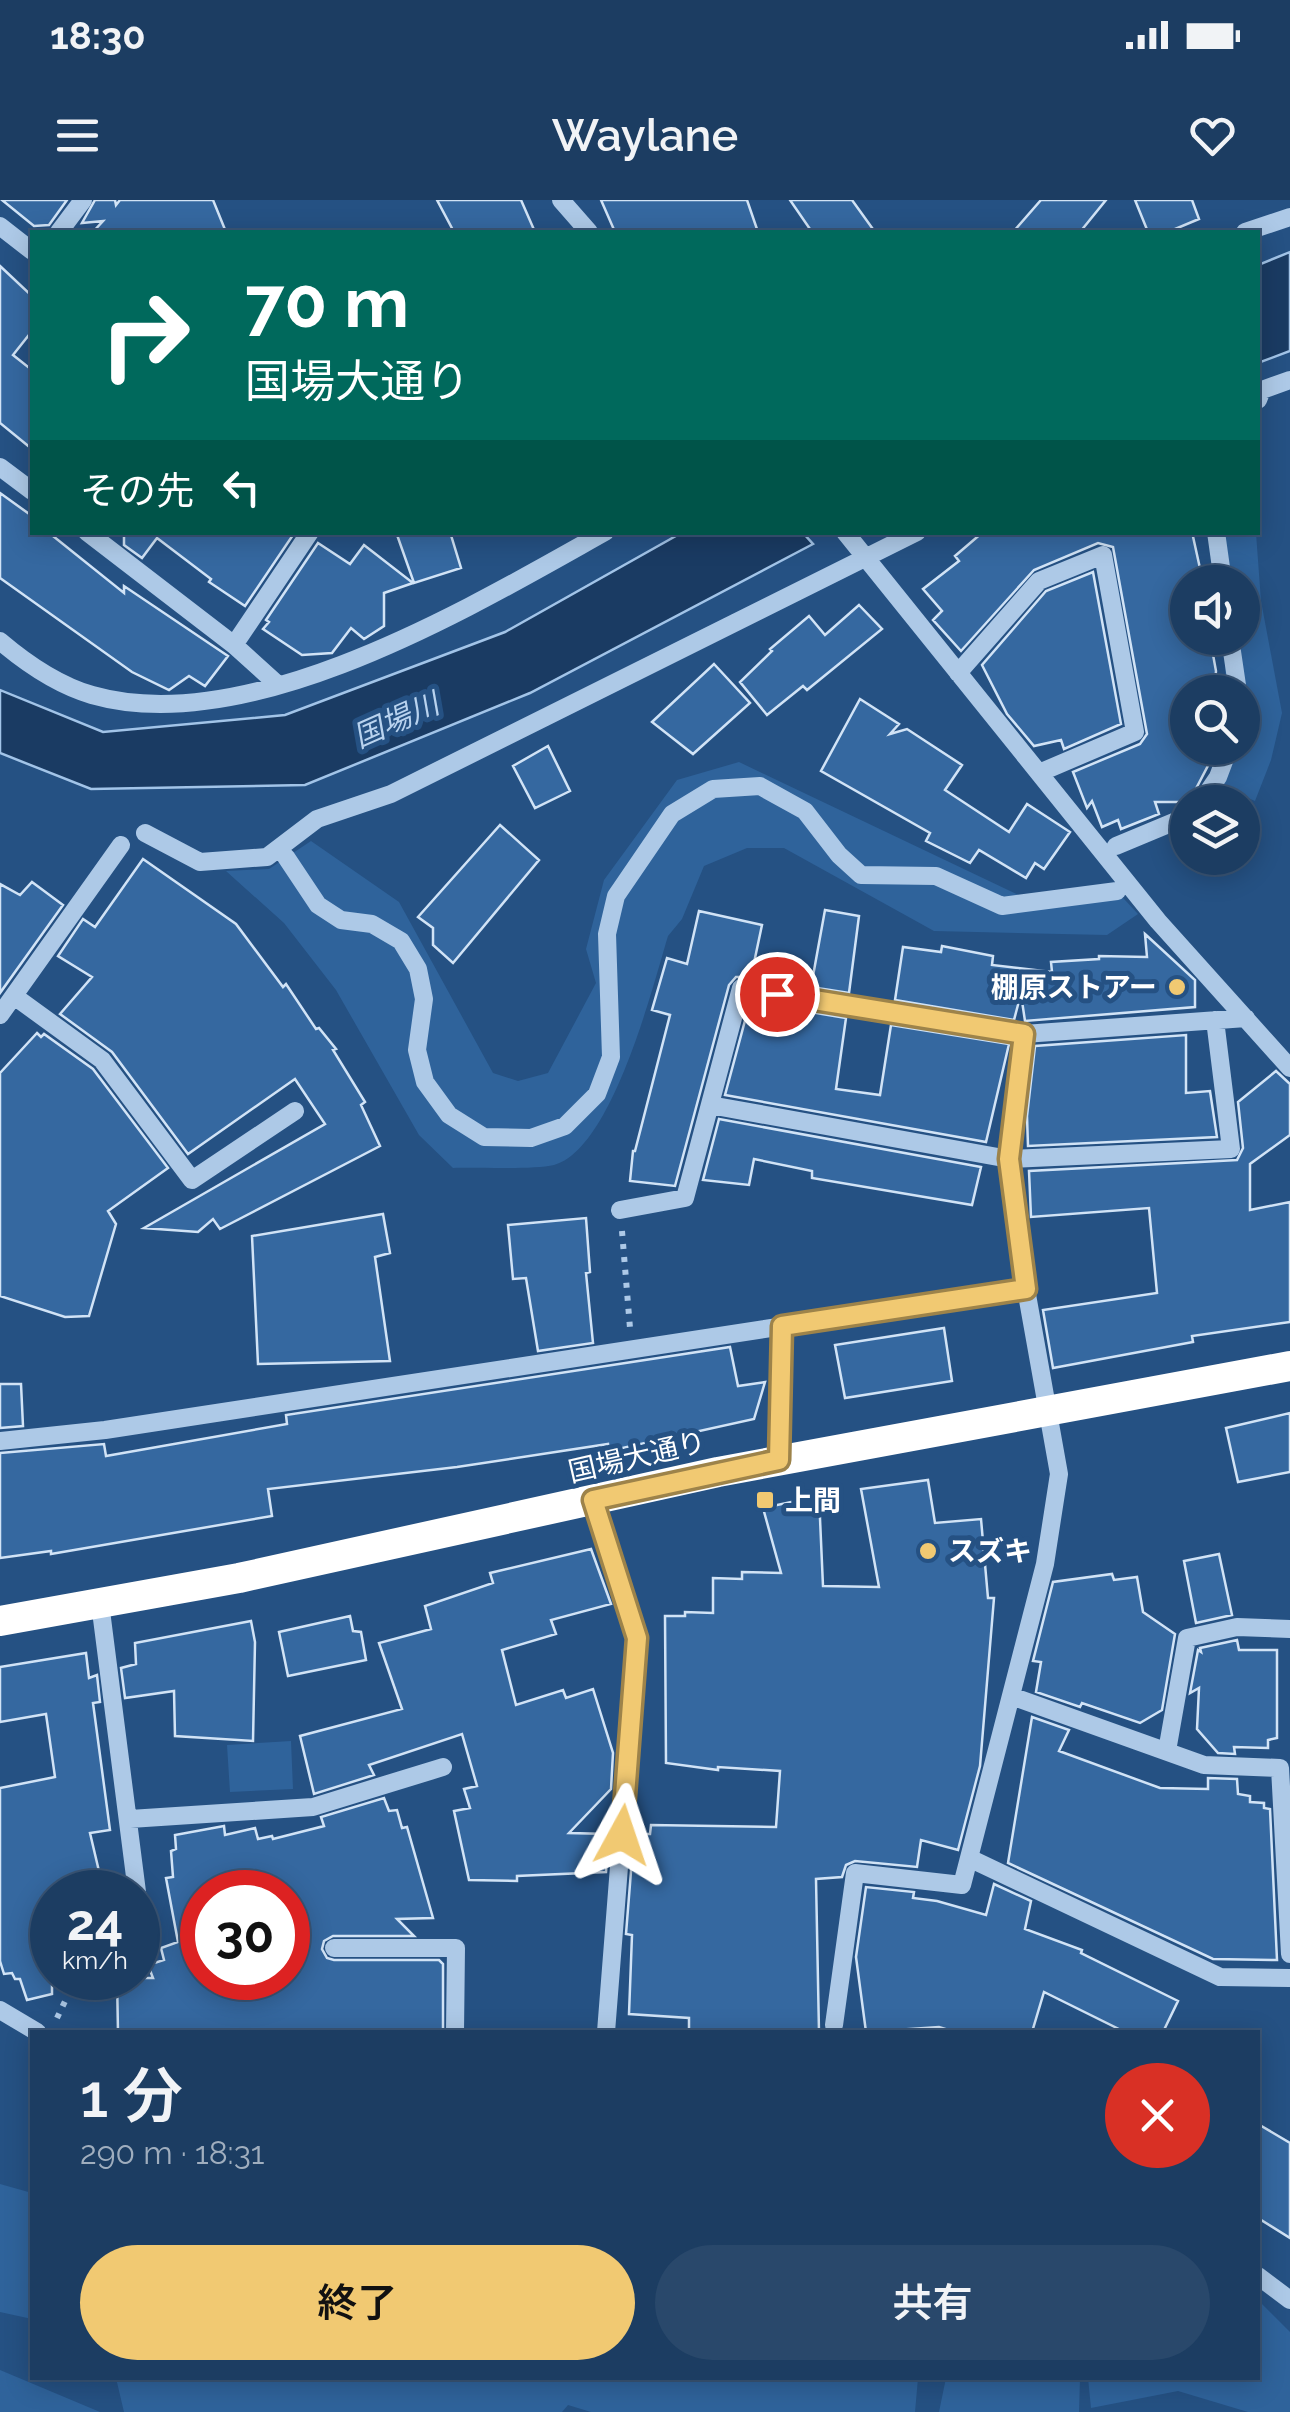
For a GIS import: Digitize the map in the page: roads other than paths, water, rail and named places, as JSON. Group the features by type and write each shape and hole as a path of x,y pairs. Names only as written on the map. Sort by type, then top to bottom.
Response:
{"highway":[{"name":"国場大通り","path":"0,1621 240,1578 779,1460 1290,1366"}],"street":[{"path":"60,230 83,200"},
{"path":"561,200 587,230"},
{"path":"1251,230 1290,217"},
{"path":"0,226 30,249"},
{"path":"1260,395 1262,390 1290,380"},
{"path":"0,467 30,490"},
{"path":"90,535 234,645 276,684"},
{"path":"234,645 308,535"},
{"path":"0,641 70,688 156,705 207,702 315,674 416,635 599,535"},
{"path":"145,834 200,862 267,857 317,818 391,794 855,545 903,535"},
{"path":"1216,535 1221,565"},
{"path":"855,545 1158,921 1290,1068"},
{"path":"958,673 1039,582 1103,556 1134,732 1039,773"},
{"path":"286,858 318,904 341,920 372,924 400,941 418,969 424,999 416,1050 425,1082 450,1115 484,1138 531,1138 565,1126 598,1094 612,1057 607,934 616,896 672,814 713,790 760,786 805,810 839,856 862,875 936,876 1002,906 1117,890"},
{"path":"1116,846 1170,824"},
{"path":"0,1016 121,845"},
{"path":"620,1210 684,1198 742,988 1024,1034 1246,1018"},
{"path":"14,996 102,1060 192,1180 295,1111"},
{"path":"710,1105 1009,1159 1231,1149 1215,1020"},
{"path":"834,2025 855,1873 962,1885 1045,1564 1059,1474 1026,1289 1009,1159 1024,1034"},
{"path":"0,1441 105,1430 1026,1289"},
{"path":"779,1460 782,1326"},
{"path":"593,1500 637,1638 606,2030"},
{"path":"100,1603 135,1870"},
{"path":"1166,1751 1186,1638 1236,1627 1290,1629"},
{"path":"1011,1696 1204,1765 1280,1768 1290,1954"},
{"path":"130,1819 313,1807 443,1766"},
{"path":"969,1858 1220,1977 1290,1978"},
{"path":"334,1948 456,1948 455,2030"},
{"path":"0,2010 34,2030"},
{"path":"1260,2278 1290,2300"}],"water":[{"path":"1290,252 1290,351 1260,362 1260,264"},
{"name":"国場川","path":"678,535 805,535 813,544 530,693 305,785 91,789 0,753 0,690 103,732 285,715 505,632"}],"place":[{"name":"棚原ストアー","path":"1177,987"},
{"name":"上間","path":"765,1500"},
{"name":"スズキ","path":"928,1551"}]}
